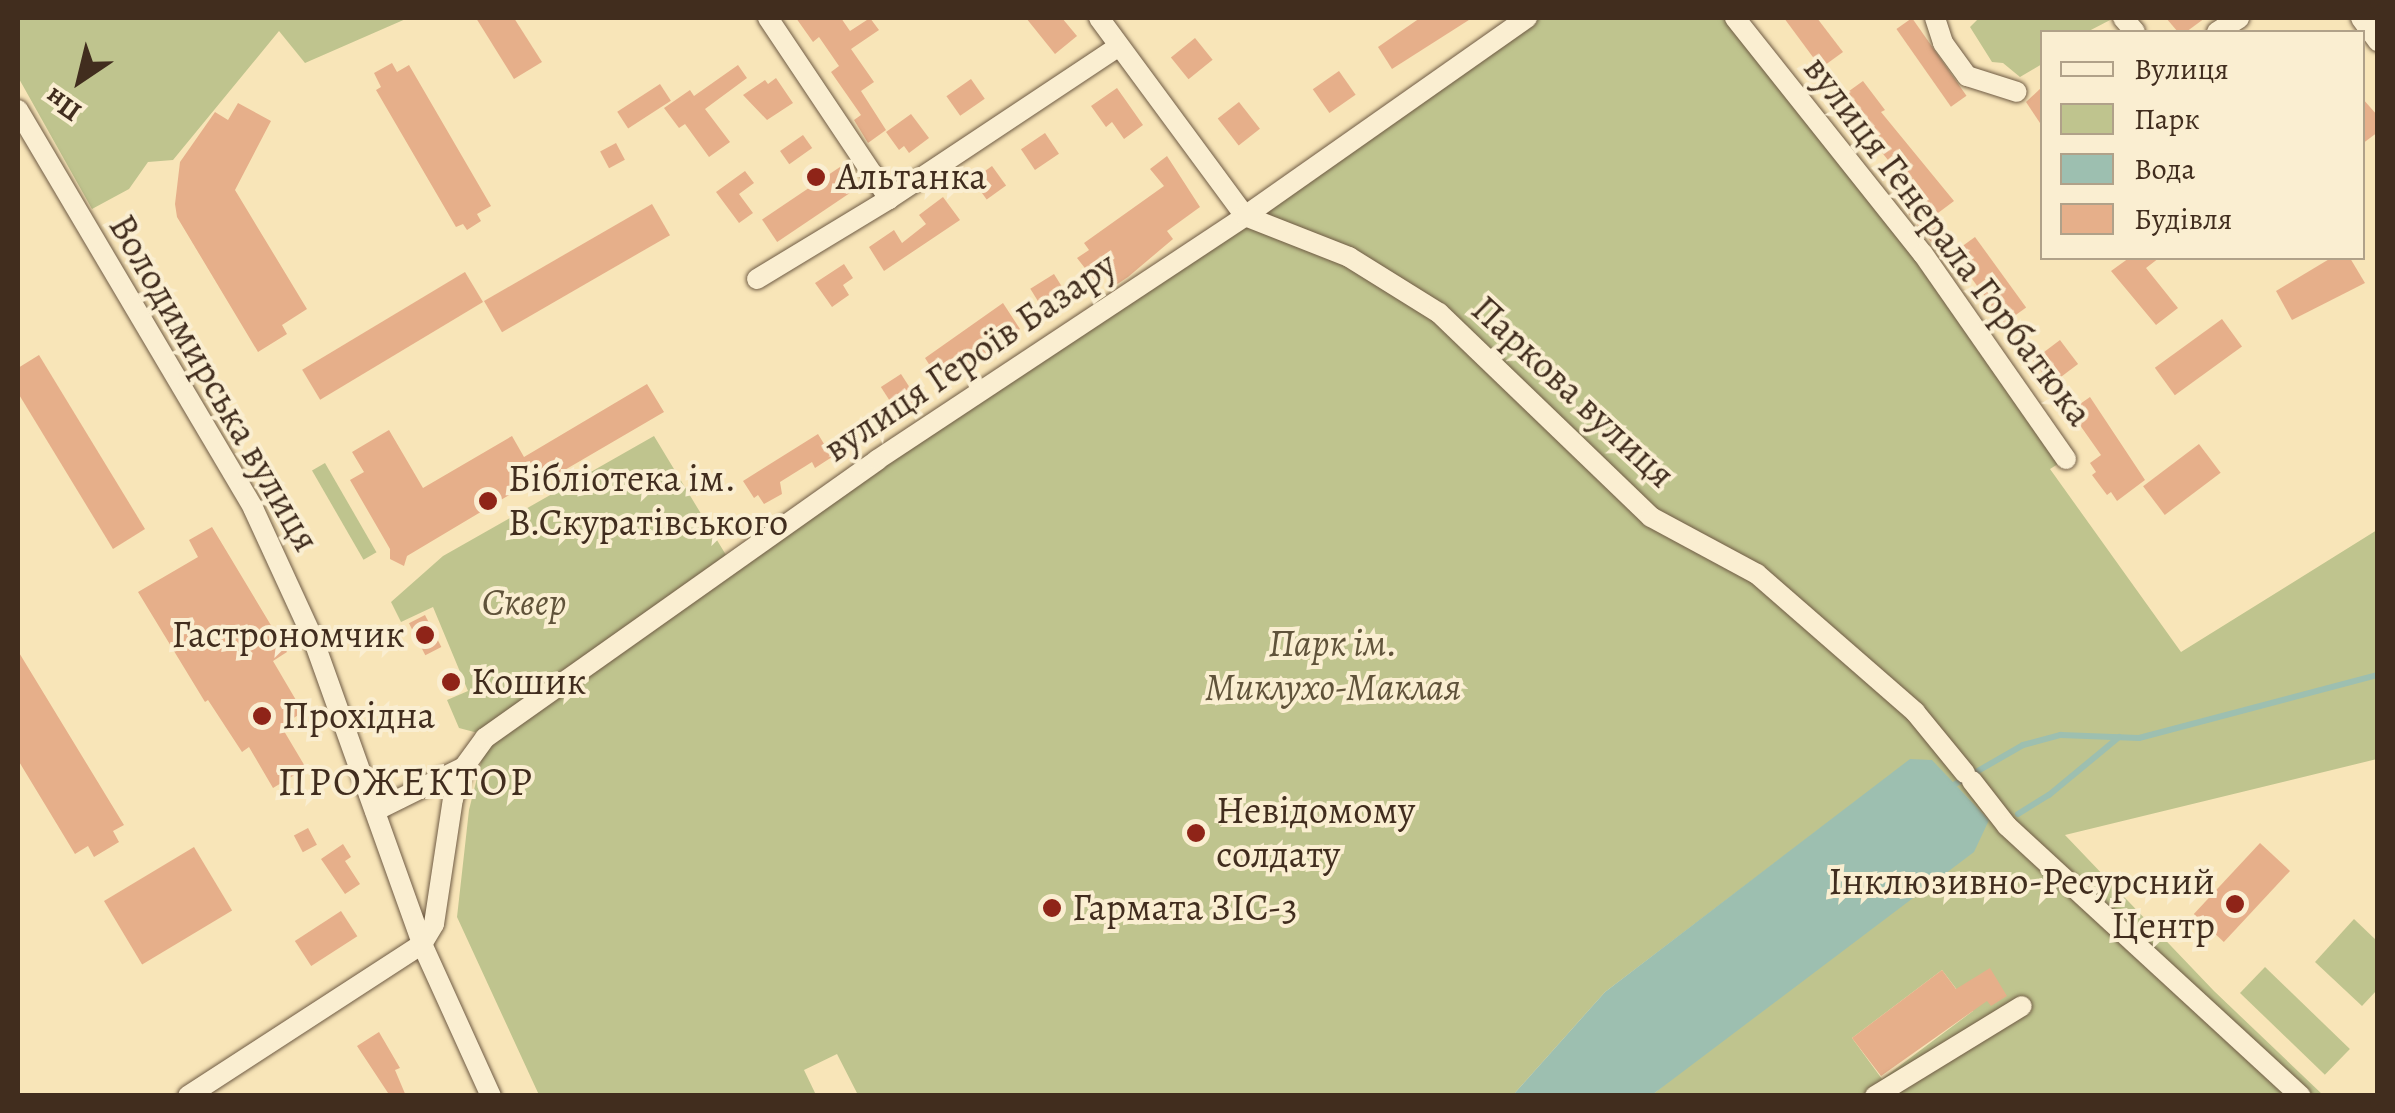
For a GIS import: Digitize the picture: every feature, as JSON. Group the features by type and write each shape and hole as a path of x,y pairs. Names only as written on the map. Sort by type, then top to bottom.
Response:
{"street":[{"path":"768,18 889,199"},
{"path":"1099,18 1244,216"},
{"name":"вулиця Героїв Базару","path":"464,767 486,738 732,563 1244,216 1527,18"},
{"name":"вулиця Генерала Горбатюка","path":"1735,18 1899,222 2066,459"},
{"path":"1935,18 1943,42 1966,76 2018,92"},
{"path":"2361,18 2378,41"},
{"path":"757,279 889,199 1119,46"},
{"name":"Володимирська вулиця","path":"18,110 253,508 312,636 422,944"},
{"name":"Паркова вулиця","path":"1244,216 1349,256 1439,314 1651,517 1757,574 1915,712 2008,826 2301,1096"},
{"path":"375,810 464,767"},
{"path":"188,1096 422,944 434,924 453,799 464,767"},
{"path":"422,944 490,1096"},
{"path":"1874,1096 2022,1006"}],"green space":[{"path":"18,18 408,18 305,63 279,31 173,160 148,162 129,189 92,209 18,77"},
{"name":"Парк ім. Миклухо-Маклая","path":"1527,18 1735,18 2066,459 2050,469 2181,652 2377,530 2377,759 2065,835 2214,991 2323,1095 1652,1095 1989,820 1931,760 1910,760 1605,992 1513,1095 858,1095 837,1054 804,1070 816,1095 539,1095 457,917 469,810 487,738","holes":["1942,970 1973,1011 1882,1079 1852,1038"]},
{"path":"1979,18 2114,18 2091,30 2040,30 2040,65 2020,77 2003,63 1992,62 1970,27"},
{"name":"Сквер","path":"654,436 726,555 478,733 459,728 447,700 468,691 433,607 401,622 391,602 443,556"},
{"path":"325,463 377,552 364,560 312,471"},
{"path":"2354,919 2377,941 2377,990 2362,1006 2315,962"},
{"path":"2265,967 2350,1049 2325,1075 2240,993"}],"water":[{"path":"1910,759 1932,760 1989,820 1974,852 1652,1095 1513,1095 1605,992"}],"building":[{"path":"476,18 514,18 542,62 514,79"},
{"path":"796,18 841,18 850,31 870,18 879,30 851,49 874,82 861,91 886,130 868,143 854,120 861,115 831,72 839,66 819,37 813,42"},
{"path":"1026,18 1062,18 1077,36 1055,54"},
{"path":"1420,18 1472,18 1392,69 1378,47"},
{"path":"1784,18 1817,18 1843,52 1821,68"},
{"path":"1912,18 1966,96 1951,107 1896,29"},
{"path":"2166,18 2205,18 2189,30 2176,30"},
{"path":"1195,38 1213,60 1189,79 1171,58"},
{"path":"392,63 397,72 409,65 491,206 477,214 481,221 467,230 463,224 456,227 376,90 381,87 374,73"},
{"path":"738,65 747,78 705,109 730,142 709,157 685,124 679,128 664,108 690,90 694,96"},
{"path":"1339,71 1356,95 1329,113 1313,89"},
{"path":"776,78 793,103 767,120 743,95 765,80 768,84"},
{"path":"971,79 985,99 960,116 946,96"},
{"path":"1863,81 1885,110 1881,112 1954,201 1934,216 1946,232 1932,243 1896,198 1915,184 1892,156 1888,160 1838,99"},
{"path":"660,84 671,101 628,129 617,112"},
{"path":"1117,88 1143,125 1124,139 1112,122 1106,127 1091,106"},
{"path":"2040,89 2040,123 2026,102"},
{"path":"2365,101 2378,116 2378,132 2365,142"},
{"path":"1239,102 1260,129 1239,145 1218,119"},
{"path":"238,103 271,121 235,190 307,309 282,325 287,334 258,352 177,217 175,204 180,162 215,112 228,120"},
{"path":"911,114 929,138 909,153 904,146 899,150 886,132"},
{"path":"1045,133 1059,154 1035,170 1021,149"},
{"path":"803,135 812,148 789,164 780,151"},
{"path":"616,143 625,160 609,168 600,151"},
{"path":"1167,156 1200,207 1167,231 1173,239 1128,277 1116,285 1107,272 1095,281 1077,258 1089,250 1084,243 1164,186 1150,169"},
{"path":"992,166 1006,185 987,200 973,180"},
{"path":"840,167 855,189 777,242 762,220"},
{"path":"745,171 754,183 739,194 753,213 739,223 716,192"},
{"path":"943,197 960,220 884,271 869,247 894,230 902,243 926,224 919,215"},
{"path":"652,204 670,235 502,332 484,301"},
{"path":"1975,237 2026,307 2004,323 1953,253"},
{"path":"2126,260 2156,260 2146,268 2178,308 2156,325 2111,271"},
{"path":"2328,260 2351,260 2365,283 2292,320 2276,291"},
{"path":"844,264 853,278 843,285 849,295 832,307 815,283"},
{"path":"465,272 483,302 320,400 302,370"},
{"path":"1054,274 1069,298 1045,313 1030,289"},
{"path":"1003,303 1020,329 946,381 941,372 936,375 925,358"},
{"path":"2222,319 2242,347 2175,395 2155,368"},
{"path":"2060,340 2078,364 2051,384 2033,360"},
{"path":"39,355 145,529 113,549 18,393 18,368"},
{"path":"901,374 917,399 897,412 881,387"},
{"path":"647,384 664,412 539,485 536,479 407,556 404,566 390,559 390,549 350,480 364,472 352,452 389,430 423,488 512,436 524,457"},
{"path":"2090,397 2145,480 2117,501 2111,492 2107,495 2092,475 2096,472 2090,463 2101,455 2070,411"},
{"path":"818,434 832,457 815,468 812,462 780,482 782,494 764,504 758,495 754,498 743,481"},
{"path":"2199,444 2221,473 2165,515 2143,486"},
{"path":"212,527 287,652 273,661 303,712 281,726 306,768 273,788 249,747 242,752 208,700 205,702 138,592 198,557 189,540"},
{"name":"Гастрономчик","path":"425,615 441,647 425,655 409,623"},
{"path":"18,651 124,825 113,831 119,842 94,857 88,846 75,854 18,760"},
{"path":"308,828 317,845 303,852 294,836"},
{"path":"2260,843 2290,871 2224,942 2194,914"},
{"path":"343,844 351,857 345,861 360,884 345,894 321,859"},
{"path":"194,847 232,910 142,965 104,901"},
{"path":"341,911 357,936 311,966 295,941"},
{"path":"1990,968 2007,996 1991,1006 1987,1001 1881,1076 1852,1038 1942,970 1956,989"},
{"path":"379,1032 400,1068 395,1070 406,1096 390,1096 357,1046"}],"waterway":[{"path":"1950,787 2023,745 2061,735 2139,738 2378,675"},
{"path":"2018,814 2049,795 2119,737"}],"place":[{"name":"Альтанка","path":"816,177"},
{"name":"Бібліотека ім. В.Скуратівського","path":"488,501"},
{"name":"Гастрономчик","path":"425,635"},
{"name":"Кошик","path":"451,682"},
{"name":"Прохідна","path":"262,716"},
{"name":"Невідомому солдату","path":"1196,833"},
{"name":"Інклюзивно-Ресурсний Центр","path":"2235,904"},
{"name":"Гармата ЗІС-3","path":"1052,908"}],"district":[{"name":"ПРОЖЕКТОР","path":"406,782"}]}
